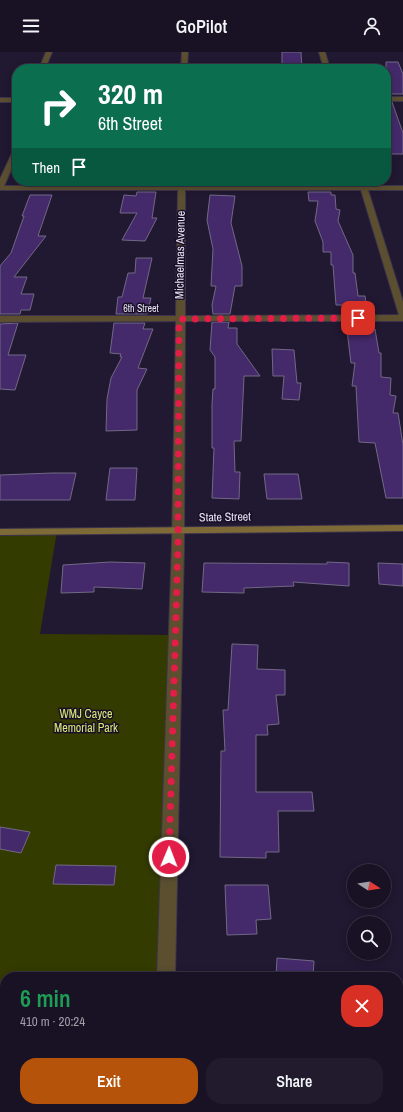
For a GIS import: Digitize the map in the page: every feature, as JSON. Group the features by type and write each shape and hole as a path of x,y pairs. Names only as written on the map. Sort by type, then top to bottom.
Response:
{"main road":[{"name":"State Street","path":"0,532 403,528"}],"street":[{"path":"44,64 48,52"},
{"path":"184,64 185,52"},
{"path":"322,52 326,64"},
{"path":"391,99 403,99"},
{"path":"0,100 12,100"},
{"path":"12,159 0,187 61,186"},
{"name":"Michaelmas Avenue","path":"166,972 178,531 179,319 182,186"},
{"path":"363,186 403,317"},
{"path":"376,186 403,188"},
{"name":"6th Street","path":"0,319 403,317"}],"green space":[{"name":"WMJ Cayce Memorial Park","path":"57,531 40,634 175,635 166,972 0,972 0,532"}],"building":[{"path":"282,52 301,52 302,64 282,64"},
{"path":"386,62 398,62 403,74 403,94 391,94 391,64 386,64"},
{"path":"391,102 403,133 403,154 391,154"},
{"path":"137,192 156,192 152,218 157,218 145,241 122,240 137,213 120,213 124,195 136,196"},
{"path":"308,192 331,192 331,195 335,195 336,209 340,210 338,221 353,255 353,273 355,273 358,296 365,296 368,314 345,314 342,305 336,305 333,265 331,265 331,252 323,252 323,242 315,221 318,201 309,201"},
{"path":"30,195 52,195 38,236 46,236 14,277 27,277 21,294 34,294 30,310 21,310 20,314 0,314 0,266 11,253"},
{"path":"210,195 235,196 231,223 242,266 242,286 235,286 230,314 213,314 212,305 216,286 211,286 213,249 207,220"},
{"path":"136,258 152,258 143,298 151,298 147,314 116,314 118,297 122,297 128,273 135,273"},
{"path":"212,322 229,322 228,328 237,328 237,344 260,376 244,376 241,441 234,441 235,472 240,472 239,499 212,498 214,448 212,448 212,404 213,389 215,389 215,357 210,350"},
{"path":"346,322 369,322 370,329 375,329 379,353 381,353 381,377 391,378 390,395 396,396 393,413 398,413 403,445 403,498 386,498 375,443 359,442 356,386 352,386 355,363 351,363"},
{"path":"18,323 8,355 26,355 15,390 0,389 0,324"},
{"path":"114,323 145,323 143,329 153,329 138,368 147,369 137,390 137,430 106,431 107,399 111,378 122,357 120,357 121,354 110,353"},
{"path":"272,349 294,350 297,383 301,383 299,400 282,399 284,376 273,376"},
{"path":"110,468 137,468 135,500 106,500"},
{"path":"76,473 70,500 0,500 0,475"},
{"path":"264,474 298,474 302,499 267,499"},
{"path":"110,562 145,563 142,589 94,587 94,592 61,593 63,565"},
{"path":"327,562 349,563 349,586 293,582 294,586 244,588 244,593 202,592 204,563 327,564"},
{"path":"378,563 403,564 403,586 379,584"},
{"path":"232,644 258,645 257,669 285,670 285,695 276,695 279,724 267,725 268,735 256,735 256,792 312,792 314,811 278,811 279,852 266,852 266,858 220,857 221,751 225,751 223,710 228,710"},
{"path":"0,827 30,832 21,853 0,849"},
{"path":"56,865 116,866 114,885 53,884"},
{"path":"225,885 268,885 271,919 256,920 257,934 227,935"},
{"path":"277,958 314,961 313,972 276,972"}],"route":[{"path":"169,857 178,544 179,319 358,318"}]}
